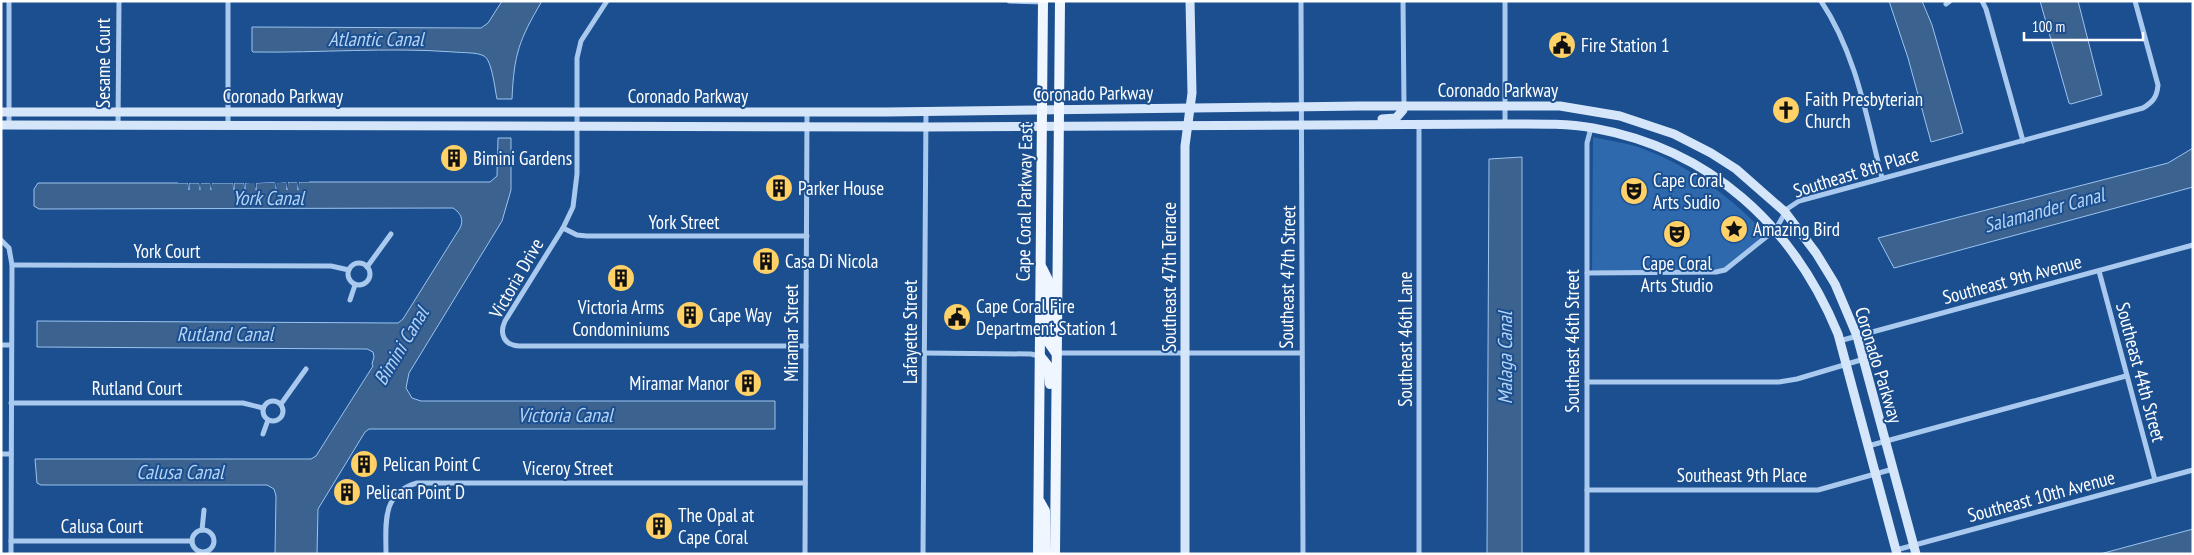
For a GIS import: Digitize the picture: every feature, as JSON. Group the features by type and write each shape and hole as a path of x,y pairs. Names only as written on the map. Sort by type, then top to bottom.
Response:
{"main road":[{"name":"Cape Coral Parkway East","path":"1055,554 1060,1"},
{"name":"Cape Coral Parkway East","path":"1038,554 1043,2"},
{"path":"1040,265 1048,280 1049,343 1056,352"},
{"path":"1040,356 1048,366 1050,423 1056,441"},
{"path":"1038,499 1045,511 1045,554"}],"street":[{"path":"5,125 10,1"},
{"name":"Sesame Court","path":"118,126 119,1"},
{"path":"228,1 228,126"},
{"name":"Victoria Drive","path":"607,1 586,33 579,49 576,188 573,206 563,228 505,321 502,334 506,341 519,346 806,346"},
{"path":"1009,1 1043,2"},
{"name":"Southeast 47th Terrace","path":"1185,554 1185,146 1192,93 1190,1"},
{"name":"Southeast 47th Street","path":"1301,1 1303,554"},
{"path":"1363,124 1370,119 1396,118 1403,110 1403,1"},
{"path":"1505,1 1505,124"},
{"path":"1822,1 1838,30 1848,54 1882,178"},
{"path":"1982,1 1989,17 2023,141"},
{"name":"Southeast 8th Place","path":"1587,273 1716,272 1734,264 1776,229 1785,212 1799,202 2135,111 2152,102 2157,94 2158,86 2135,1"},
{"name":"Coronado Parkway","path":"5,112 807,112 1302,106 1505,106 1579,108 1620,116 1659,127 1692,142 1736,169 1785,212 1813,248 1830,276 1857,336 1914,550"},
{"name":"Lafayette Street","path":"923,554 926,111"},
{"path":"394,112 394,126"},
{"name":"Miramar Street","path":"805,554 807,112"},
{"name":"Southeast 46th Lane","path":"1419,124 1420,554"},
{"name":"Coronado Parkway","path":"5,125 926,127 1505,124 1567,125 1592,128 1642,141 1684,159 1727,186 1776,229 1798,258 1827,307 1839,341 1897,552"},
{"name":"Southeast 46th Street","path":"1587,554 1588,143 1592,128"},
{"name":"York Street","path":"563,228 577,235 587,236 807,236"},
{"path":"349,270 350,280 355,285 362,285 367,281 370,275 367,267 390,234"},
{"path":"1,240 9,248 12,265 11,554"},
{"name":"Southeast 9th Avenue","path":"1839,341 2193,245"},
{"name":"York Court","path":"12,265 331,266 349,270 356,264 363,264 367,267"},
{"name":"Southeast 44th Street","path":"2099,271 2155,480"},
{"path":"350,300 355,285"},
{"path":"1,346 11,346"},
{"path":"1056,352 1301,353"},
{"path":"925,353 1031,354 1040,356"},
{"path":"1587,382 1779,382 1797,379 1864,359"},
{"path":"263,408 264,416 268,420 276,421 281,417 283,410 281,404 306,370"},
{"path":"1868,446 2126,376"},
{"name":"Rutland Court","path":"11,403 243,403 263,408 266,403 273,401 281,404"},
{"path":"263,434 268,420"},
{"path":"1,454 11,454"},
{"name":"Southeast 9th Place","path":"1587,490 1818,490 1893,469"},
{"name":"Southeast 10th Avenue","path":"1897,552 1914,550 2193,470"},
{"name":"Viceroy Street","path":"386,554 386,522 390,505 403,488 417,483 805,483"},
{"path":"202,530 204,510"},
{"path":"202,530 209,531 214,540 212,547 204,553 194,548 192,541 196,532 202,530"},
{"name":"Calusa Court","path":"11,541 192,541"}],"shaded area":[{"path":"1593,137 1640,148 1663,157 1696,175 1741,209 1768,236 1725,270 1592,273"}],"water":[{"name":"Atlantic Canal","path":"502,1 542,1 528,26 519,48 514,70 512,99 497,99 489,63 484,56 478,54 404,50 252,51 252,27 481,28 488,23"},
{"path":"1889,1 1922,1 1932,25 1963,133 1931,142 1908,58"},
{"path":"2040,1 2078,1 2102,95 2069,103"},
{"path":"498,138 511,138 511,190 502,221 409,373 406,388 412,398 421,401 775,401 775,429 369,429 365,432 318,509 317,554 275,554 276,496 274,489 267,485 41,485 37,483 35,459 311,459 316,456 373,366 374,357 373,352 367,349 37,347 37,321 398,323 403,319 462,222 460,214 453,208 39,209 34,206 34,189 38,183 188,183 189,190 189,183 199,183 200,190 200,183 211,183 211,190 212,183 233,183 234,190 234,183 244,183 245,190 245,183 255,182 256,190 256,183 276,182 276,190 277,182 287,182 287,190 288,182 298,182 298,190 299,182 490,182 497,176"},
{"name":"Salamander Canal","path":"2193,148 2193,187 1894,268 1878,238 2168,163"},
{"name":"Malaga Canal","path":"1522,157 1522,554 1487,554 1489,159"},
{"path":"2193,529 2193,554 2100,554"}],"pier":[{"path":"309,180 309,182 299,182 299,190 297,182 288,182 288,190 286,182 277,183 277,190 275,182 256,183 256,190 254,183 245,183 245,190 244,183 234,183 234,190 233,183 212,183 212,190 210,183 201,183 200,190 199,183 189,183 189,190 188,183 178,183 178,181"}],"place":[{"name":"Fire Station 1","path":"1562,45"},
{"name":"Faith Presbyterian Church","path":"1786,110"},
{"name":"Bimini Gardens","path":"454,158"},
{"name":"Parker House","path":"779,188"},
{"name":"Cape Coral Arts Sudio","path":"1634,191"},
{"name":"Amazing Bird","path":"1734,229"},
{"name":"Cape Coral Arts Studio","path":"1677,234"},
{"name":"Casa Di Nicola","path":"766,261"},
{"name":"Victoria Arms Condominiums","path":"621,278"},
{"name":"Cape Way","path":"690,315"},
{"name":"Cape Coral Fire Department Station 1","path":"957,317"},
{"name":"Miramar Manor","path":"748,383"},
{"name":"Pelican Point C","path":"364,464"},
{"name":"Pelican Point D","path":"347,492"},
{"name":"The Opal at Cape Coral","path":"659,526"}],"water label":[{"name":"York Canal","path":"268,198"},
{"name":"Rutland Canal","path":"225,334"},
{"name":"Bimini Canal","path":"401,346"},
{"name":"Victoria Canal","path":"565,415"},
{"name":"Calusa Canal","path":"180,472"}]}
